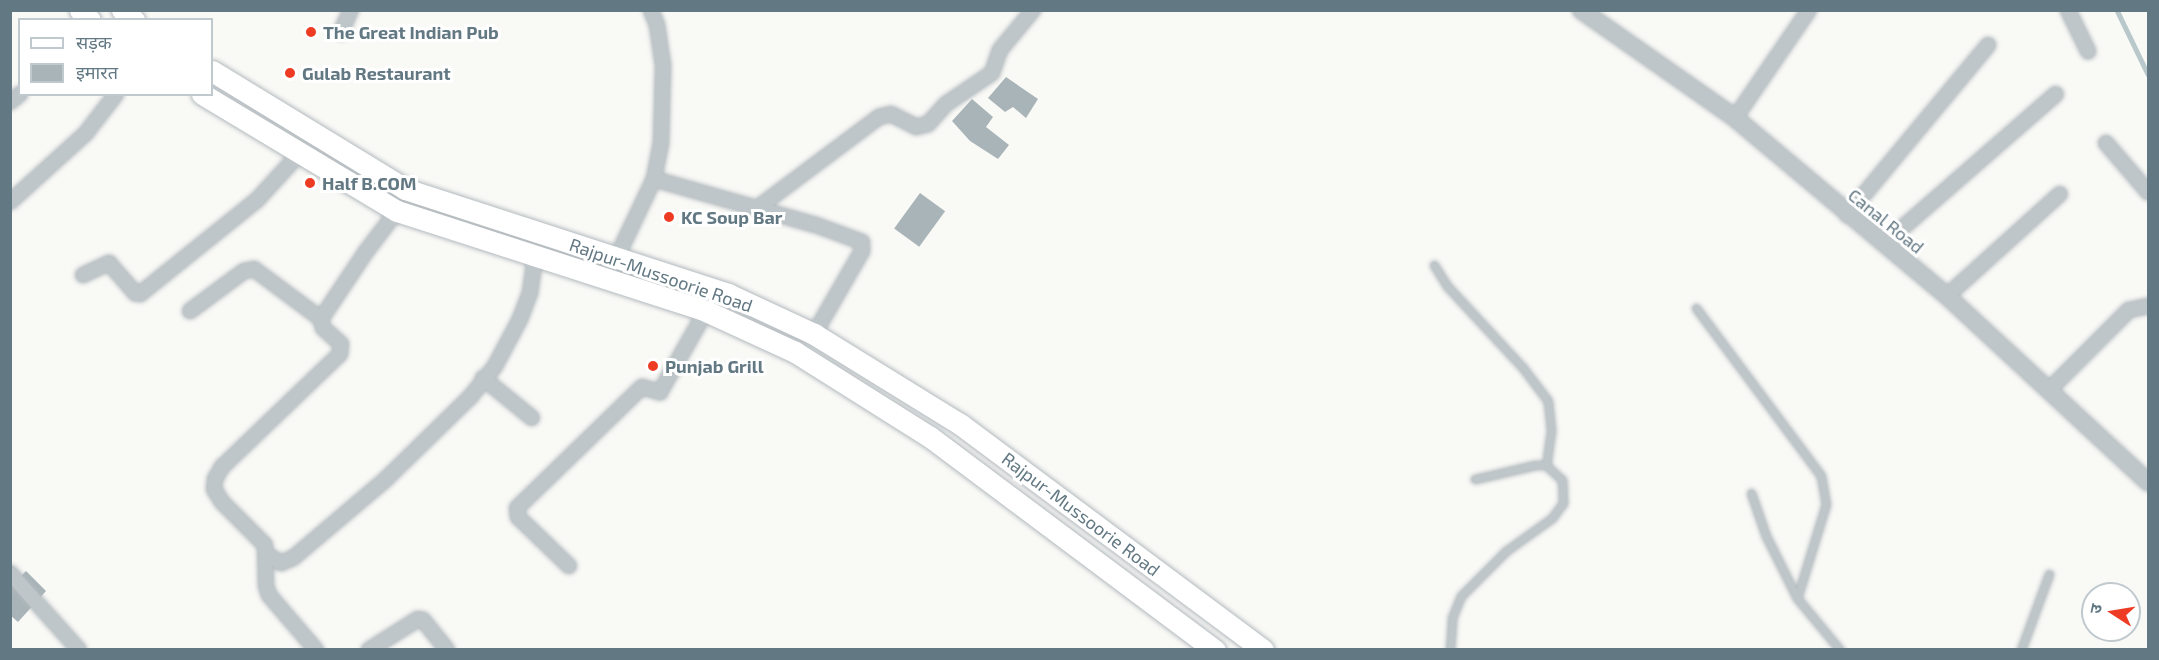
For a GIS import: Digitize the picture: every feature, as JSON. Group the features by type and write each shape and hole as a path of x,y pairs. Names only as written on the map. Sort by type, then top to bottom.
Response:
{"main road":[{"name":"Rajpur-Mussoorie Road","path":"213,72 405,189 728,294 814,334 960,424 1263,650"},
{"name":"Rajpur-Mussoorie Road","path":"205,96 397,211 706,311 795,352 930,437 1215,650"},
{"path":"680,303 690,282"}],"street":[{"path":"341,32 351,10"},
{"path":"616,259 654,179 661,144 663,65 657,25 651,10"},
{"path":"756,209 879,117 891,114 916,127 924,127 946,104 992,72 1000,50 1033,10"},
{"name":"Canal Road","path":"1581,10 1735,118 1847,215 1947,297 2050,388 2148,482"},
{"path":"1735,118 1809,10"},
{"path":"2068,10 2088,51"},
{"path":"1847,215 1988,45"},
{"path":"1884,244 2056,94"},
{"path":"10,202 86,133 114,96"},
{"path":"2106,143 2148,192"},
{"path":"83,274 109,263 135,293 140,294 257,200 299,154"},
{"path":"654,179 816,225 863,245 814,334"},
{"path":"1947,297 2060,194"},
{"path":"321,319 365,253 397,211"},
{"path":"266,554 279,562 286,562 322,536 426,442 471,396 483,378 495,366 520,319 530,292 535,256"},
{"path":"190,311 244,271 254,268 321,319 323,328 341,344 340,354 222,467 215,479 217,495 262,540 266,554 265,574 269,595 316,650"},
{"path":"2050,388 2129,310 2148,306"},
{"path":"569,566 518,517 518,508 642,387 660,392 706,311"},
{"path":"483,378 532,418"},
{"path":"10,573 79,650"},
{"path":"369,650 418,619 423,620 447,650"}],"lane":[{"path":"1434,265 1448,287 1523,368 1548,401 1551,430 1546,465"},
{"path":"1696,308 1821,476 1826,504 1797,598"},
{"path":"1450,650 1452,618 1461,596 1506,551 1560,510 1564,493 1562,480 1546,465 1535,465 1475,479"},
{"path":"1751,493 1766,536 1797,598 1840,650"},
{"path":"2021,650 2049,574"}],"building":[{"path":"1006,77 1038,99 1026,118 1013,107 1005,112 988,98"},
{"path":"972,99 993,117 986,127 1009,145 998,159 970,141 952,121"},
{"path":"920,193 945,211 919,247 894,229"},
{"path":"26,571 46,591 18,622 10,615 10,587"}],"waterway":[{"path":"2117,10 2148,74"}],"place":[{"name":"The Great Indian Pub","path":"311,32"},
{"name":"Gulab Restaurant","path":"290,73"},
{"name":"Half B.COM","path":"310,183"},
{"name":"KC Soup Bar","path":"669,217"},
{"name":"Punjab Grill","path":"653,366"}]}
